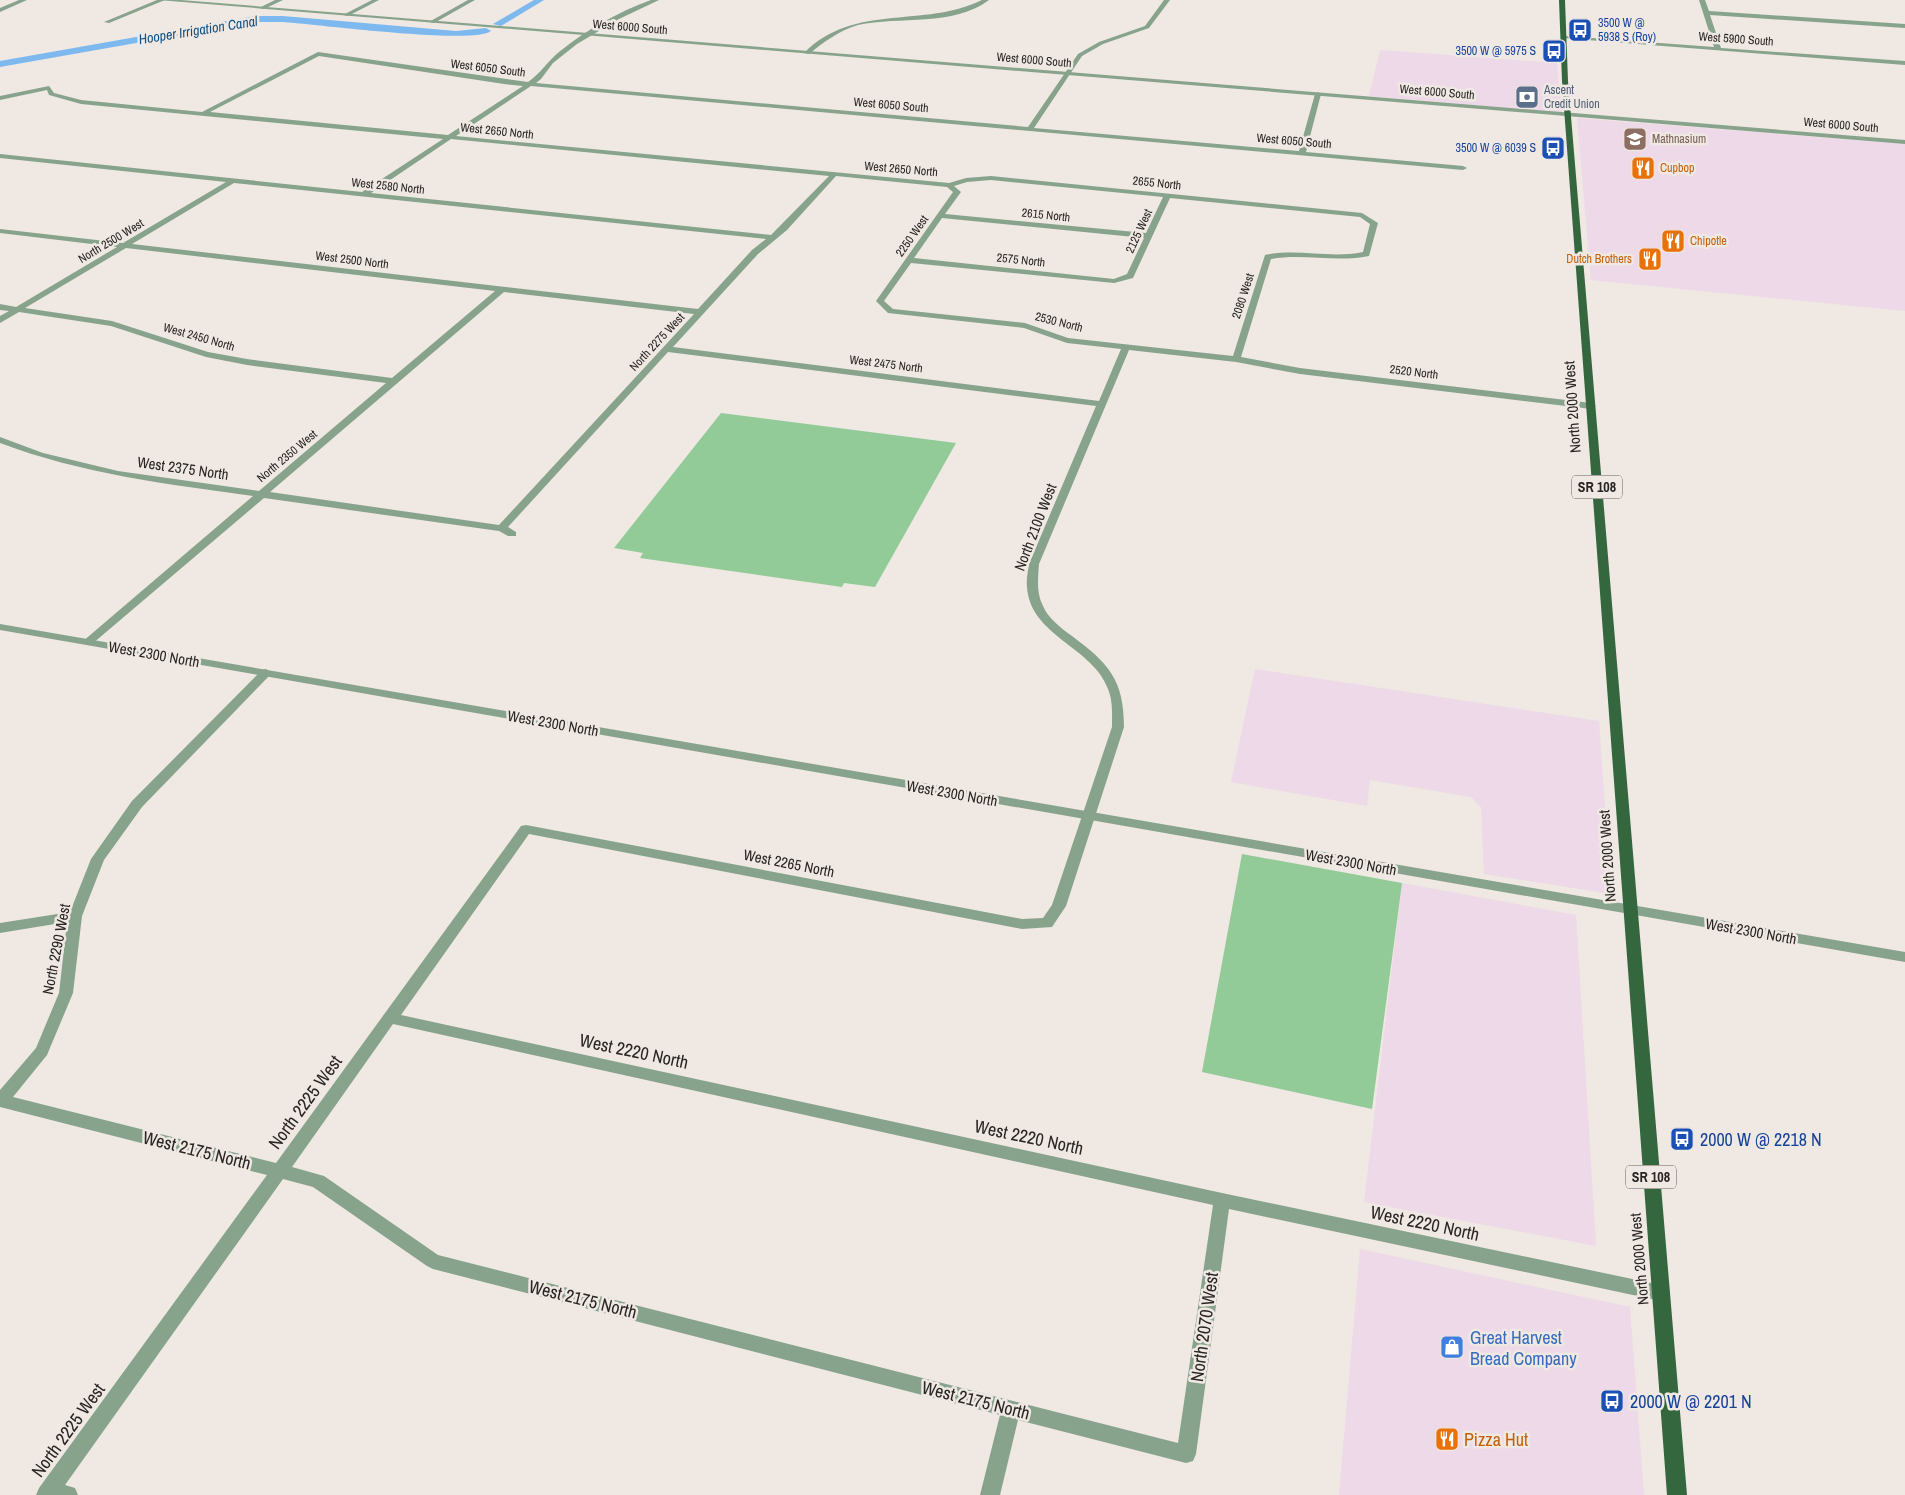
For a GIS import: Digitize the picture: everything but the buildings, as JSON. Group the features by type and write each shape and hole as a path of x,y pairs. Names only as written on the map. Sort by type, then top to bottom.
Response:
{"main road":[{"name":"SR 108","path":"1562,0 1566,38 1568,114"},
{"name":"North 2000 West","path":"1568,114 1677,1495"}],"street":[{"path":"0,8 24,0"},
{"path":"108,22 162,0"},
{"name":"West 6000 South","path":"162,0 1905,142"},
{"path":"262,8 280,0"},
{"path":"346,15 376,0"},
{"path":"432,22 472,0"},
{"path":"364,194 538,78 554,58 627,11 656,0"},
{"path":"807,52 826,38 858,24 954,12 986,0"},
{"path":"1030,129 1080,55 1088,48 1147,27 1167,0"},
{"path":"1702,0 1718,49"},
{"path":"1706,13 1905,26"},
{"name":"West 5900 South","path":"1566,38 1905,63"},
{"name":"West 6050 South","path":"202,114 318,54 464,78 1463,168"},
{"name":"West 2650 North","path":"0,98 49,88 51,94 81,102 949,185"},
{"path":"1302,153 1318,94"},
{"name":"West 2580 North","path":"0,156 773,237"},
{"name":"North 2275 West","path":"502,528 756,252 833,175"},
{"name":"2655 North","path":"949,185 966,180 991,178 1362,214 1374,223 1366,254 1349,259 1285,253"},
{"name":"North 2500 West","path":"0,320 232,181"},
{"name":"2250 West","path":"880,301 957,192 949,185"},
{"name":"2125 West","path":"1130,276 1168,196"},
{"name":"2615 North","path":"940,216 1149,236"},
{"name":"West 2500 North","path":"0,231 700,312"},
{"name":"2080 West","path":"1236,360 1268,257 1285,253"},
{"name":"2575 North","path":"909,260 1114,281 1130,276"},
{"name":"North 2350 West","path":"88,642 502,289"},
{"name":"2530 North","path":"880,301 891,311 1025,326 1067,340 1236,360"},
{"name":"West 2450 North","path":"0,307 112,324 206,354 247,362 393,382"},
{"name":"North 2100 West","path":"1047,923 1059,906 1118,727 1118,704 1112,685 1100,666 1083,649 1045,619 1033,600 1030,582 1034,564 1126,347"},
{"name":"West 2475 North","path":"666,350 1102,404"},
{"name":"2520 North","path":"1236,360 1300,371 1591,406"},
{"name":"West 2375 North","path":"0,440 40,455 118,474 502,528 512,534"},
{"name":"West 2300 North","path":"0,627 1088,817 1905,957"},
{"name":"North 2290 West","path":"0,1101 42,1051 63,1001 66,992 76,916 98,858 136,805 266,673"},
{"name":"West 2265 North","path":"526,829 1022,924 1047,923"},
{"name":"North 2225 West","path":"55,1493 279,1171 526,829"},
{"path":"0,928 76,916"},
{"name":"West 2220 North","path":"390,1018 1222,1200 1661,1293"},
{"name":"West 2175 North","path":"0,1101 318,1180 433,1261 1186,1454"},
{"name":"North 2070 West","path":"1186,1454 1222,1200"},
{"path":"990,1495 1011,1409"}],"shaded area":[{"path":"1380,50 1557,63 1562,113 1369,96"},
{"path":"1577,118 1905,144 1905,311 1591,280"},
{"path":"1255,669 1599,721 1611,894 1484,874 1481,807 1471,797 1370,780 1367,806 1231,782"},
{"path":"1402,883 1576,915 1596,1246 1364,1202"},
{"path":"1360,1249 1630,1307 1644,1495 1339,1495"}],"green space":[{"path":"721,413 956,443 875,587 844,583 842,587 640,558 643,553 614,548"},
{"path":"1242,854 1402,883 1372,1109 1202,1072"}],"waterway":[{"name":"Hooper Irrigation Canal","path":"498,24 540,0"},
{"name":"Hooper Irrigation Canal","path":"0,64 255,19 283,19 456,34 486,31"}],"place":[{"name":"3500 W @ 5938 S (Roy)","path":"1580,30"},
{"name":"3500 W @ 5975 S","path":"1554,51"},
{"name":"Ascent Credit Union","path":"1527,97"},
{"name":"Mathnasium","path":"1635,139"},
{"name":"3500 W @ 6039 S","path":"1553,148"},
{"name":"Cupbop","path":"1643,168"},
{"name":"Chipotle","path":"1673,241"},
{"name":"Dutch Brothers","path":"1650,259"},
{"name":"2000 W @ 2218 N","path":"1682,1139"},
{"name":"Great Harvest Bread Company","path":"1452,1347"},
{"name":"2000 W @ 2201 N","path":"1612,1401"},
{"name":"Pizza Hut","path":"1447,1439"}]}
